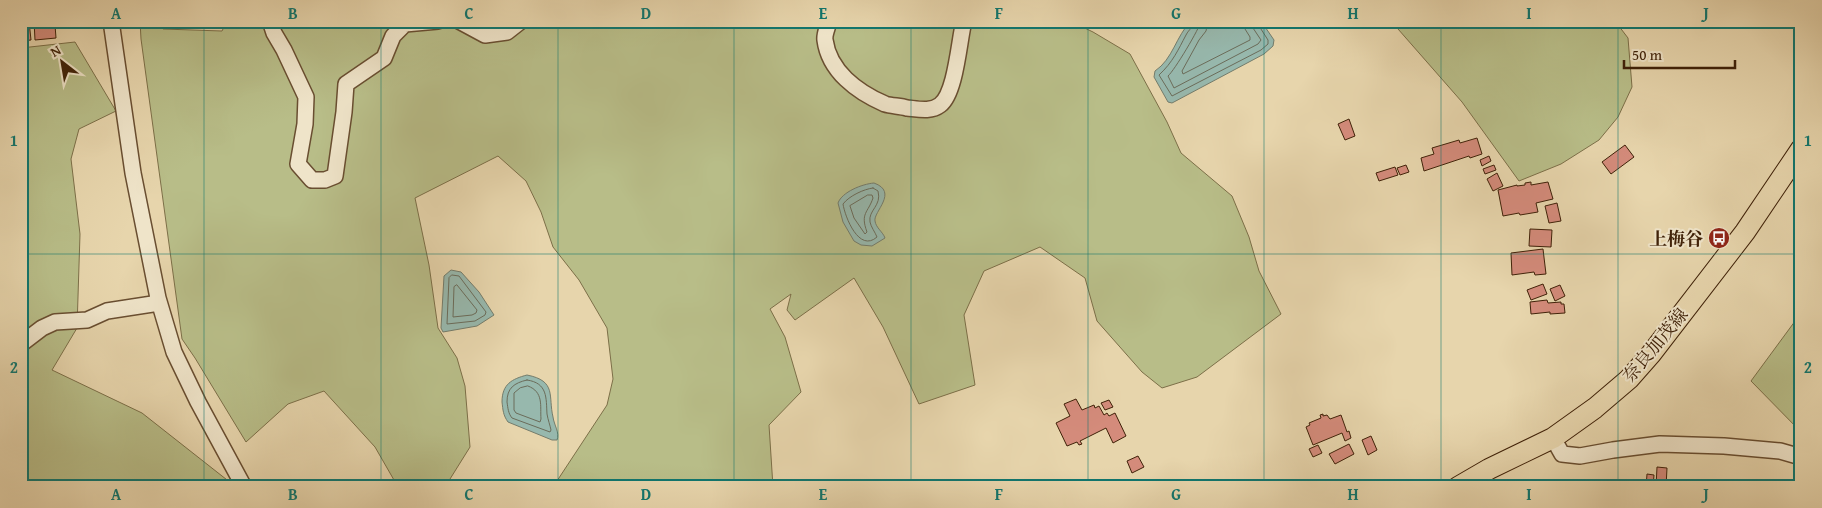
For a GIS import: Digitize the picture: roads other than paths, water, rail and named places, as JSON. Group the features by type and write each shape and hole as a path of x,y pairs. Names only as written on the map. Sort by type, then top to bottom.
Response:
{"main road":[{"name":"奈良加茂線","path":"1458,487 1489,469 1553,438 1595,408 1629,379 1651,354 1745,232 1801,149"}],"street":[{"path":"111,21 133,173 159,303 174,352 198,402 244,487"},
{"path":"270,21 274,33 306,97 306,124 298,164 312,180 325,180 335,176 346,84 384,58 392,36 404,22 438,21"},
{"path":"459,21 485,35 507,32 521,21"},
{"path":"829,21 825,38 831,58 839,73 859,90 886,104 924,110 941,104 949,91 956,68 964,21"},
{"path":"21,344 42,328 55,322 87,320 108,311 159,303"},
{"path":"1553,438 1562,454 1580,456 1660,444 1724,446 1780,451 1801,457"}],"water":[{"path":"1191,21 1261,21 1274,40 1273,46 1264,54 1172,103 1168,102 1154,77 1155,71 1166,60"},
{"path":"874,183 884,191 885,197 875,217 875,221 885,238 872,246 861,245 854,241 843,222 838,203 844,195 853,189"},
{"path":"451,270 461,272 479,292 494,315 477,326 443,332 441,328 444,276"},
{"path":"527,375 543,381 547,385 558,437 557,440 552,440 508,422 505,417 502,396 506,387 517,378"}],"place":[{"name":"上梅谷","path":"1719,238"}]}
